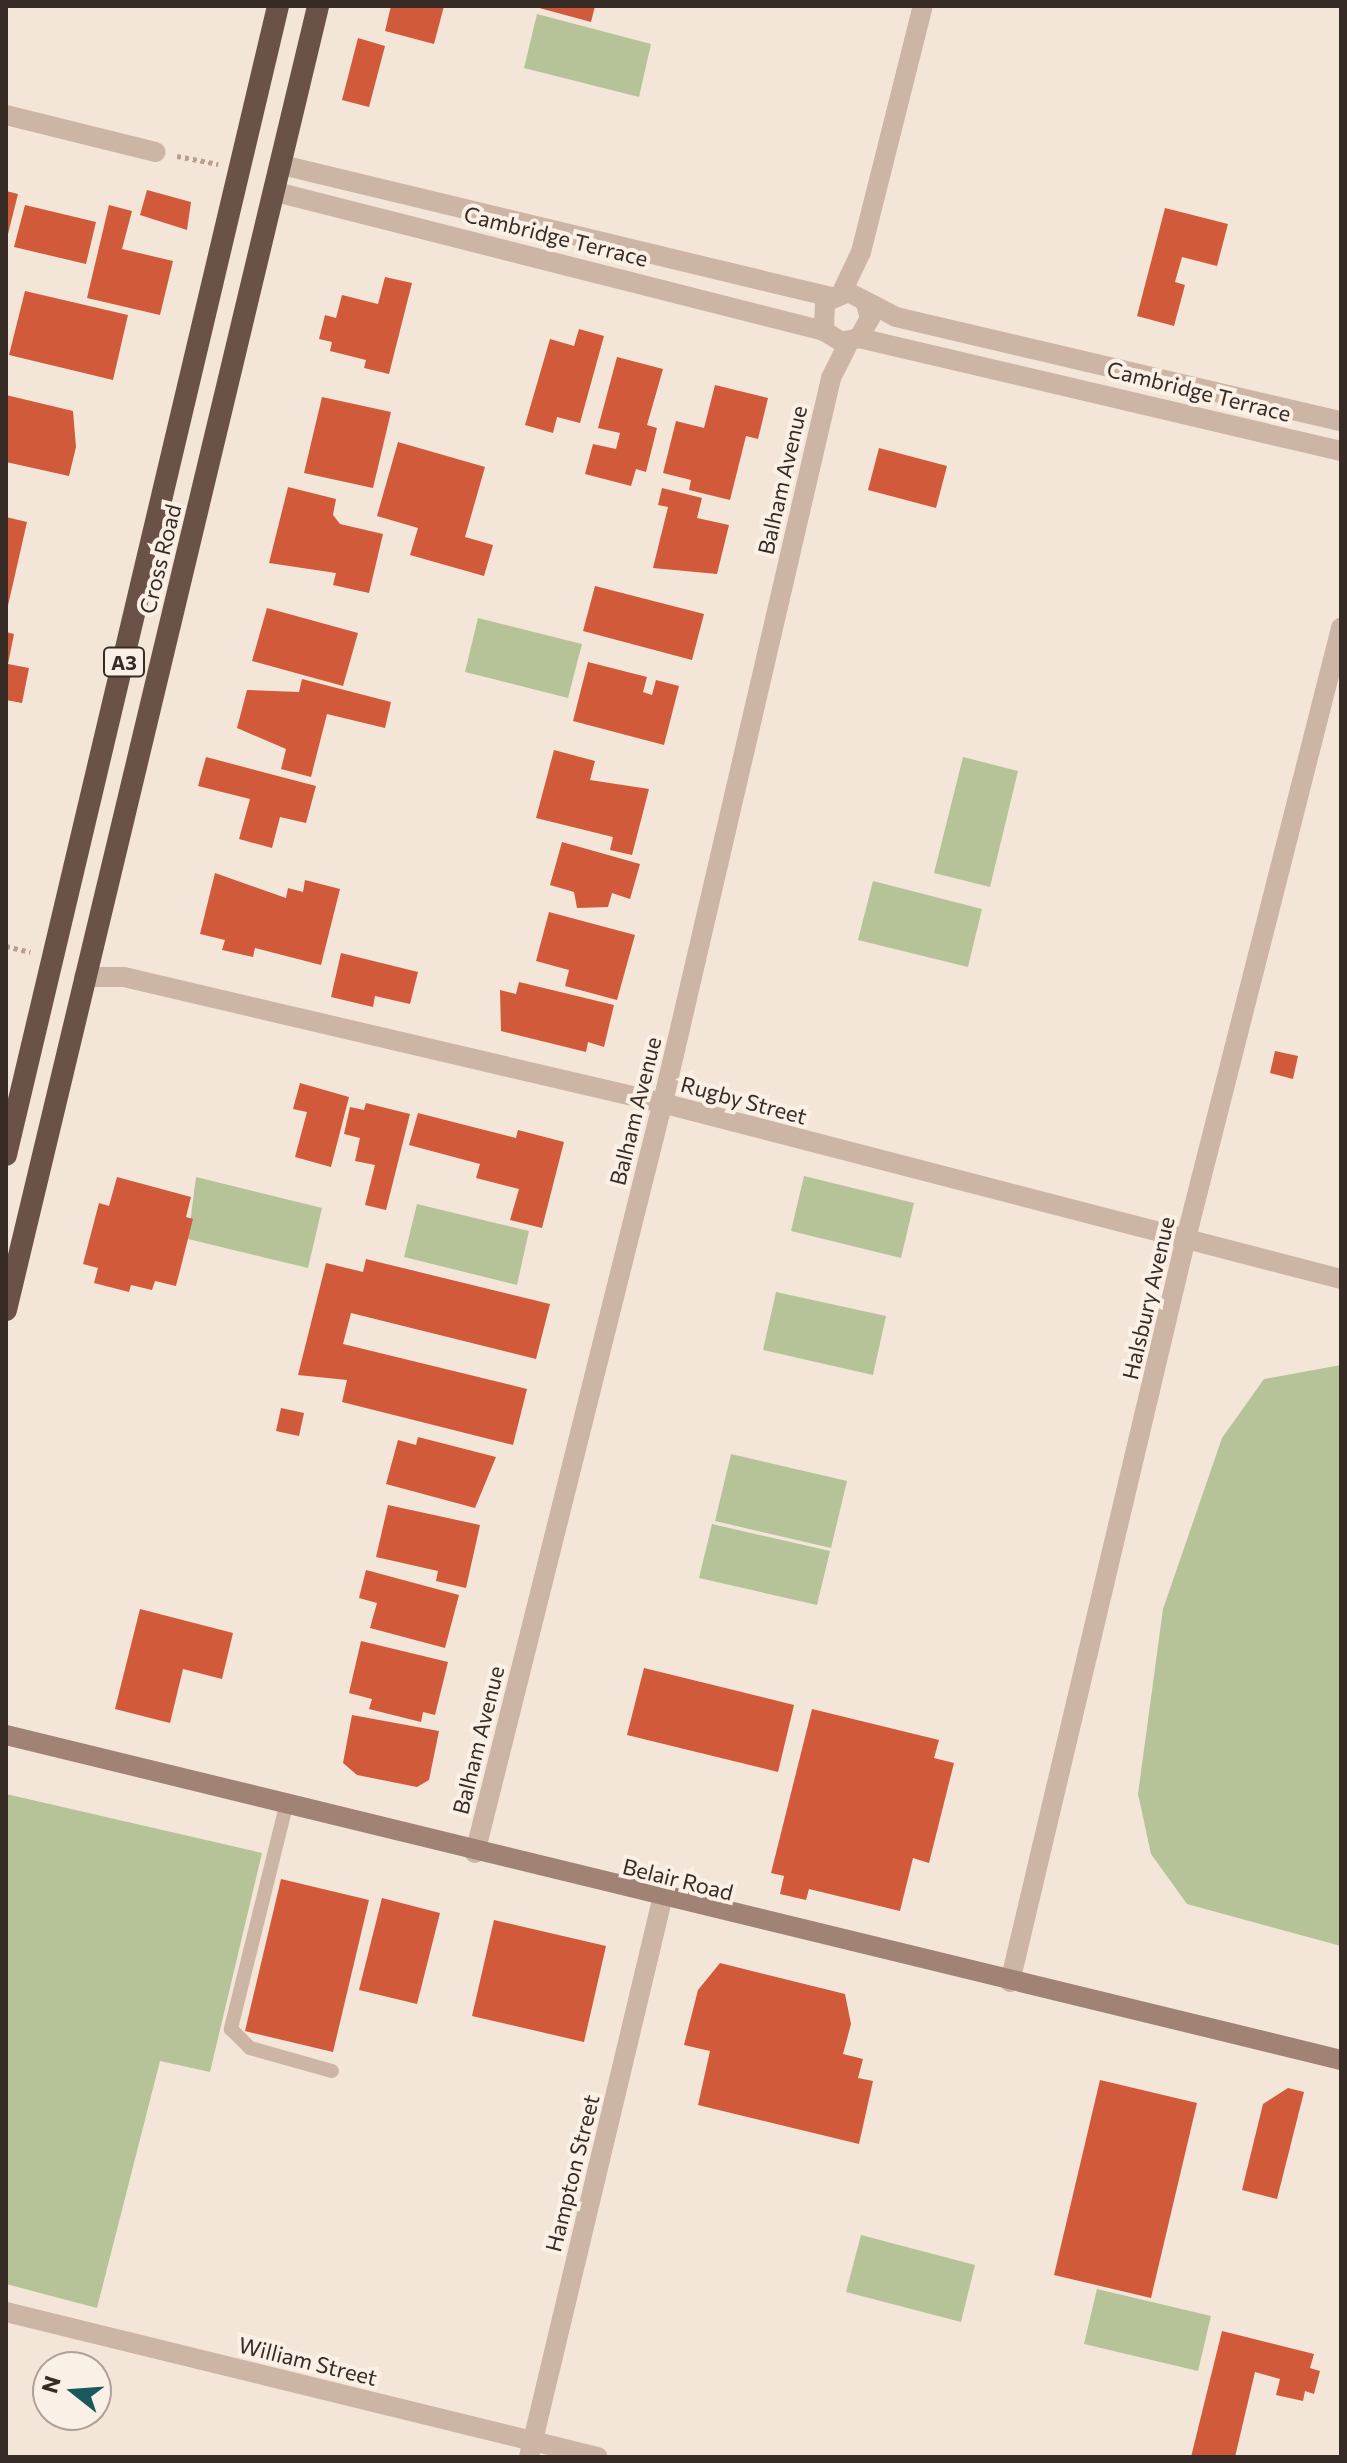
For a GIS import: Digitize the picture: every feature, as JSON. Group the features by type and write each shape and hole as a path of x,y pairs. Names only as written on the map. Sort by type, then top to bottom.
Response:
{"highway":[{"name":"Cross Road","path":"6,1155 242,170 278,6"},
{"name":"Cross Road","path":"6,1310 276,192 318,6"},
{"path":"242,170 282,165"},
{"path":"242,170 276,192"}],"main road":[{"name":"Belair Road","path":"10,1733 662,1900 1341,2060"}],"street":[{"path":"850,298 923,6"},
{"path":"6,115 156,152"},
{"name":"Cambridge Terrace","path":"282,165 689,267 850,298 1038,350 1341,421"},
{"name":"Cambridge Terrace","path":"276,192 739,305 840,337 1033,375 1341,451"},
{"path":"536,256 542,231"},
{"path":"621,276 627,252"},
{"path":"682,291 689,267"},
{"path":"739,305 745,280"},
{"path":"850,298 870,318 840,337 822,309 850,298"},
{"name":"Balham Avenue","path":"475,1853 662,1103 840,337"},
{"path":"1033,375 1038,350"},
{"path":"1109,394 1115,368"},
{"path":"1196,415 1203,389"},
{"name":"Halsbury Avenue","path":"1010,1982 1185,1242 1341,628"},
{"name":"Rugby Street","path":"84,977 124,977 662,1103 1185,1242 1341,1279"},
{"name":"Hampton Street","path":"531,2449 662,1900"},
{"name":"William Street","path":"6,2312 531,2449 598,2457"}],"lane":[{"path":"286,1806 231,2029 250,2048 332,2071"}],"path":[{"path":"156,152 242,170"},
{"path":"6,946 28,952"}],"green space":[{"path":"537,14 651,44 639,97 524,68"},
{"path":"478,618 582,644 568,698 465,672"},
{"path":"963,757 1018,771 990,887 934,873"},
{"path":"873,881 982,909 968,967 858,940"},
{"path":"804,1176 914,1203 901,1258 791,1231"},
{"path":"196,1177 322,1208 308,1268 188,1239"},
{"path":"417,1204 529,1231 517,1285 404,1257"},
{"path":"776,1292 886,1316 873,1375 763,1350"},
{"path":"1341,1365 1341,1946 1187,1904 1151,1854 1138,1794 1163,1609 1222,1438 1264,1379"},
{"path":"731,1454 847,1481 831,1548 715,1521"},
{"path":"712,1524 830,1551 817,1605 699,1578"},
{"path":"6,1794 262,1853 210,2072 160,2061 97,2308 6,2284"},
{"path":"861,2235 975,2265 961,2322 846,2292"},
{"path":"1097,2289 1211,2316 1198,2371 1084,2344"}],"building":[{"path":"391,6 444,6 434,44 385,31"},
{"path":"532,6 595,6 591,22"},
{"path":"358,38 385,46 369,107 342,100"},
{"path":"147,190 191,202 187,230 140,215"},
{"path":"6,191 18,194 7,238 6,238"},
{"path":"25,205 96,222 86,264 14,247"},
{"path":"109,205 132,211 122,249 173,261 160,315 87,298"},
{"path":"1165,208 1228,224 1217,266 1182,257 1175,282 1185,285 1174,326 1137,316"},
{"path":"385,277 412,283 389,374 364,368 366,360 330,351 332,342 319,339 325,315 336,318 342,295 378,304"},
{"path":"25,291 128,315 113,380 9,355"},
{"path":"579,329 604,336 580,423 557,417 553,433 525,425 550,339 574,346"},
{"path":"617,357 663,369 647,425 657,428 646,472 636,469 631,486 585,474 593,444 616,449 620,433 598,428"},
{"path":"715,385 768,398 758,439 746,436 730,500 689,490 691,480 663,473 676,421 704,428"},
{"path":"6,395 73,411 76,447 69,476 6,462"},
{"path":"322,397 391,412 373,488 304,473"},
{"path":"398,442 485,467 465,537 493,545 484,576 410,555 418,528 377,516"},
{"path":"879,448 947,466 936,508 868,490"},
{"path":"288,487 336,499 333,515 340,524 383,534 369,593 333,585 336,573 269,563"},
{"path":"662,488 702,498 697,518 729,525 717,574 653,568 668,507 658,505"},
{"path":"6,517 27,522 7,610 6,610"},
{"path":"595,586 704,614 692,660 583,631"},
{"path":"267,608 358,633 343,686 252,661"},
{"path":"6,632 14,634 8,664 29,668 22,703 6,700"},
{"path":"588,662 647,677 643,692 652,695 656,680 679,686 664,745 573,721"},
{"path":"302,679 391,702 385,728 327,714 311,777 281,769 286,749 237,728 247,690 299,692"},
{"path":"554,750 595,761 590,780 649,789 632,855 610,850 613,837 536,818"},
{"path":"206,757 316,786 306,823 280,817 272,848 239,839 250,799 198,786"},
{"path":"562,842 640,864 630,899 612,893 608,907 577,908 574,892 550,885"},
{"path":"215,873 286,898 288,888 303,892 305,880 340,889 321,965 255,948 253,957 222,950 225,940 200,934"},
{"path":"549,912 635,935 617,1000 565,986 569,970 536,961"},
{"path":"341,953 418,972 410,1004 375,996 373,1007 331,997"},
{"path":"519,982 614,1005 604,1047 588,1042 586,1052 501,1031 500,990 516,994"},
{"path":"1275,1051 1298,1056 1293,1079 1270,1073"},
{"path":"300,1083 349,1097 331,1167 295,1157 307,1112 293,1109"},
{"path":"366,1103 410,1114 386,1210 365,1205 375,1165 355,1161 360,1138 344,1134 350,1107 364,1110"},
{"path":"418,1113 516,1138 518,1130 564,1142 542,1228 510,1220 519,1189 476,1178 480,1164 409,1145"},
{"path":"117,1177 191,1197 186,1217 193,1219 176,1286 155,1281 152,1290 131,1285 129,1292 94,1283 98,1268 83,1264 99,1203 109,1206"},
{"path":"366,1259 550,1304 536,1359 351,1313 343,1344 527,1389 513,1445 342,1402 347,1380 298,1375 326,1263 363,1272"},
{"path":"281,1408 304,1413 299,1436 276,1431"},
{"path":"418,1437 496,1457 475,1508 386,1484 398,1440 416,1445"},
{"path":"388,1505 480,1525 466,1588 436,1581 438,1571 376,1557"},
{"path":"366,1570 459,1595 445,1648 370,1628 377,1603 359,1598"},
{"path":"140,1609 233,1633 222,1679 183,1669 170,1723 115,1709"},
{"path":"361,1641 448,1662 435,1715 423,1712 421,1722 369,1709 372,1699 349,1693"},
{"path":"644,1668 794,1705 778,1772 627,1735"},
{"path":"812,1709 939,1740 934,1758 954,1763 929,1863 913,1858 900,1911 809,1889 806,1900 780,1894 784,1876 771,1873"},
{"path":"352,1715 439,1731 429,1780 417,1787 357,1775 343,1763"},
{"path":"281,1879 369,1900 333,2052 245,2031"},
{"path":"382,1898 440,1913 417,2004 359,1990"},
{"path":"494,1920 606,1946 584,2042 472,2016"},
{"path":"720,1963 845,1994 851,2024 843,2054 863,2059 858,2078 873,2081 859,2144 698,2105 710,2051 684,2045 698,1990"},
{"path":"1100,2080 1197,2103 1151,2298 1054,2275"},
{"path":"1288,2088 1304,2092 1277,2199 1242,2190 1263,2104"},
{"path":"1222,2331 1314,2354 1310,2368 1320,2371 1314,2394 1305,2391 1303,2401 1276,2395 1280,2379 1255,2372 1235,2457 1191,2457"}]}
